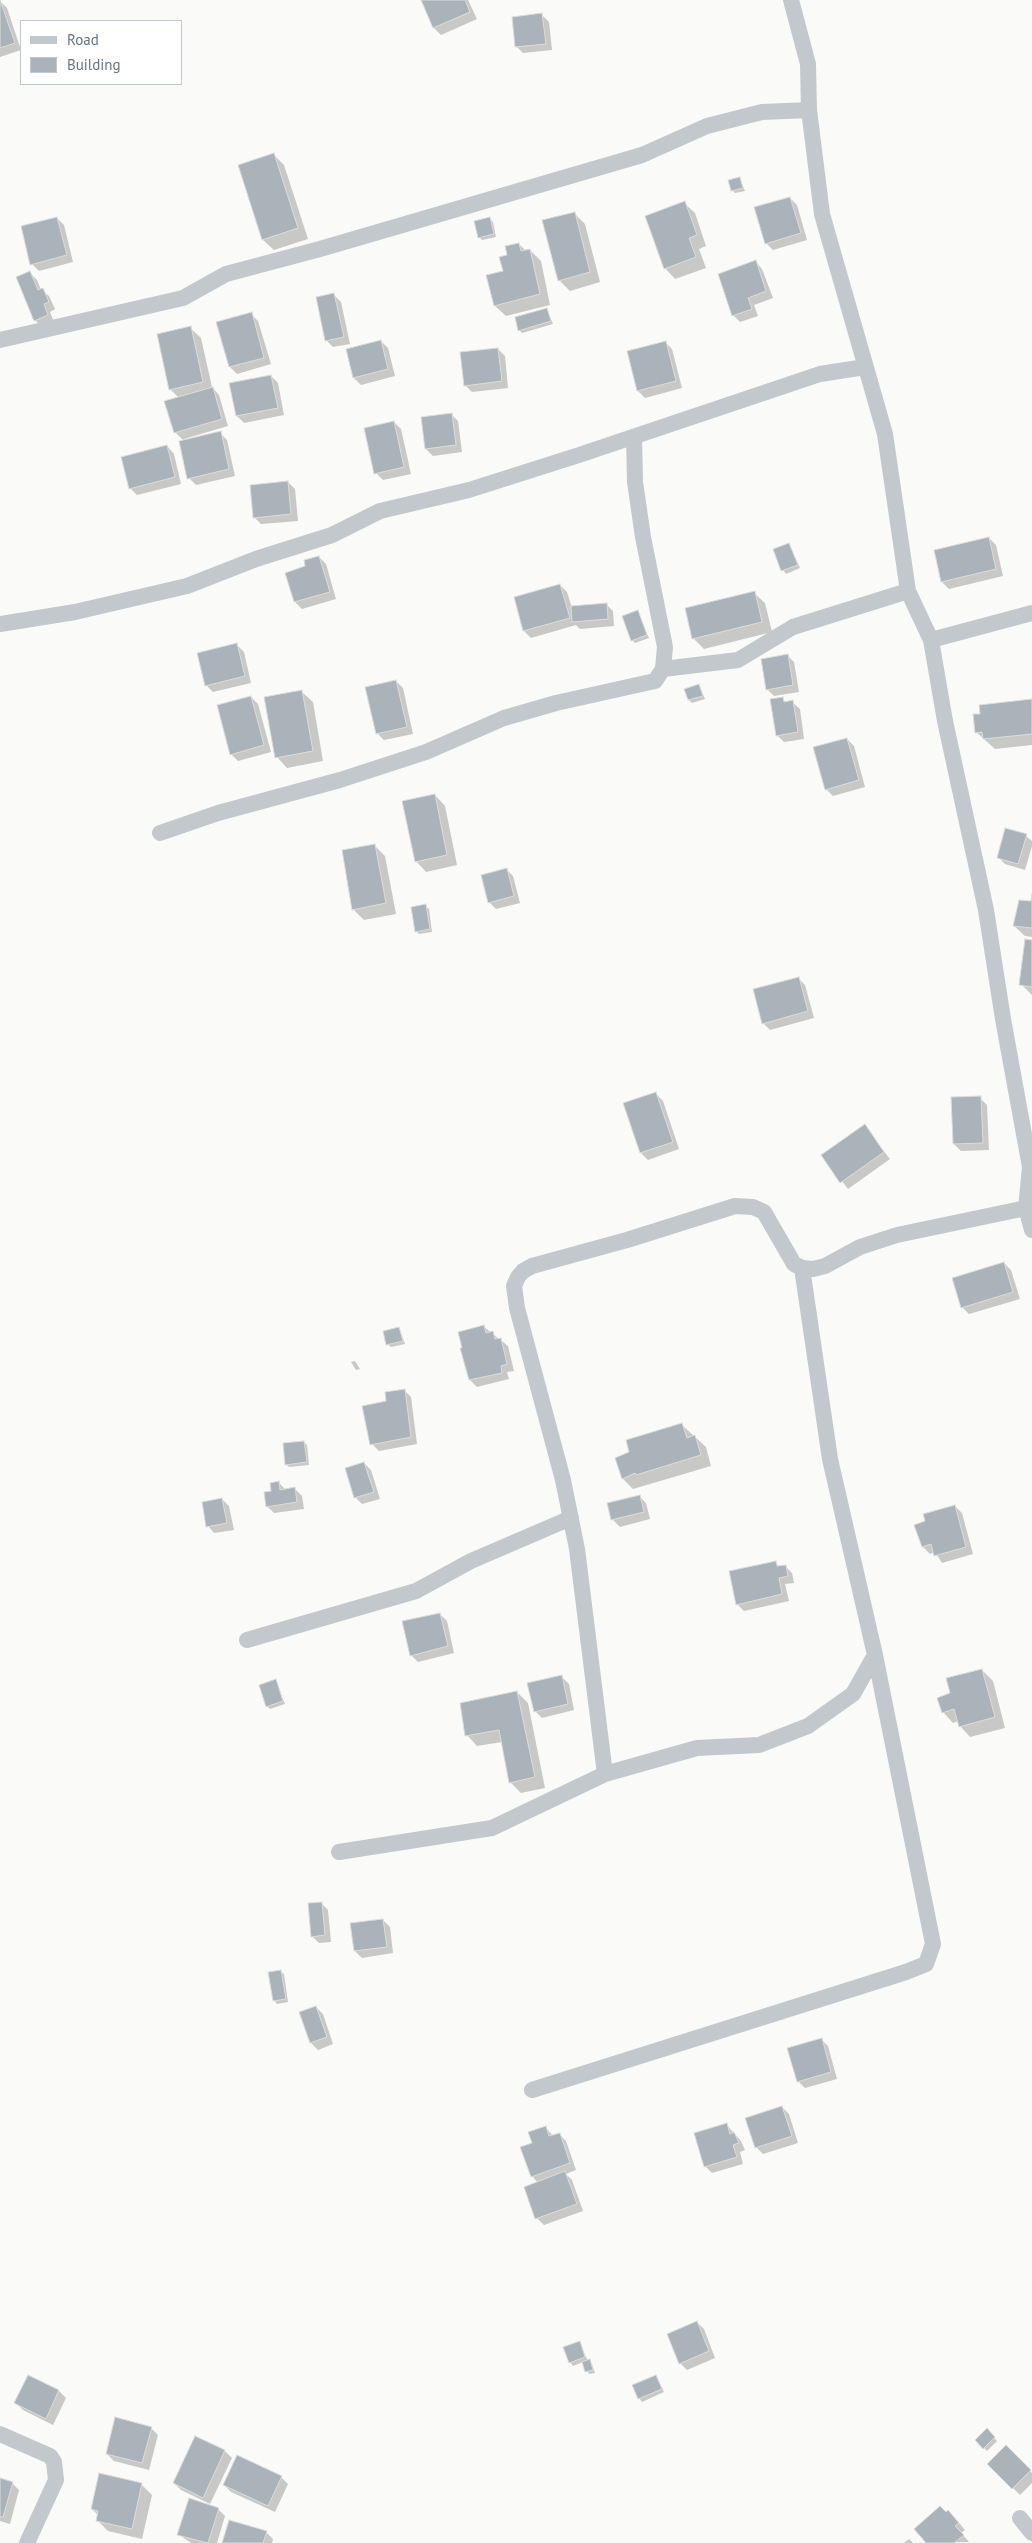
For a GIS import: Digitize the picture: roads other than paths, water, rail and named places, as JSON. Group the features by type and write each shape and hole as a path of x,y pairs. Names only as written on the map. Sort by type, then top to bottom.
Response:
{"street":[{"path":"791,0 808,64 809,110 822,214 885,434 908,591 931,640 945,721 986,910 1002,1019 1030,1167 1026,1208 1032,1230"},
{"path":"0,340 182,298 226,274 320,249 642,154 707,126 762,112 809,110"},
{"path":"0,624 75,612 195,583 256,559 332,535 380,511 469,490 820,374 865,367"},
{"path":"160,833 218,813 340,780 417,755 504,718 556,703 655,681 663,668 665,647 643,537 635,482 634,437"},
{"path":"663,668 738,660 793,627 908,591"},
{"path":"931,640 1032,612"},
{"path":"605,1774 577,1549 571,1518 517,1308 514,1286 523,1271 532,1266 627,1240 735,1206 754,1206 764,1212 794,1264 802,1268 813,1269 825,1266 860,1247 896,1235 1026,1208"},
{"path":"532,2090 926,1964 933,1944 875,1655 830,1459 802,1268"},
{"path":"247,1640 416,1591 471,1562 571,1518"},
{"path":"339,1852 492,1828 605,1774 698,1748 759,1746 808,1726 853,1694 875,1655"},
{"path":"0,2434 50,2456 54,2462 56,2472 54,2485 27,2543"},
{"path":"1020,2518 1032,2533"}]}
